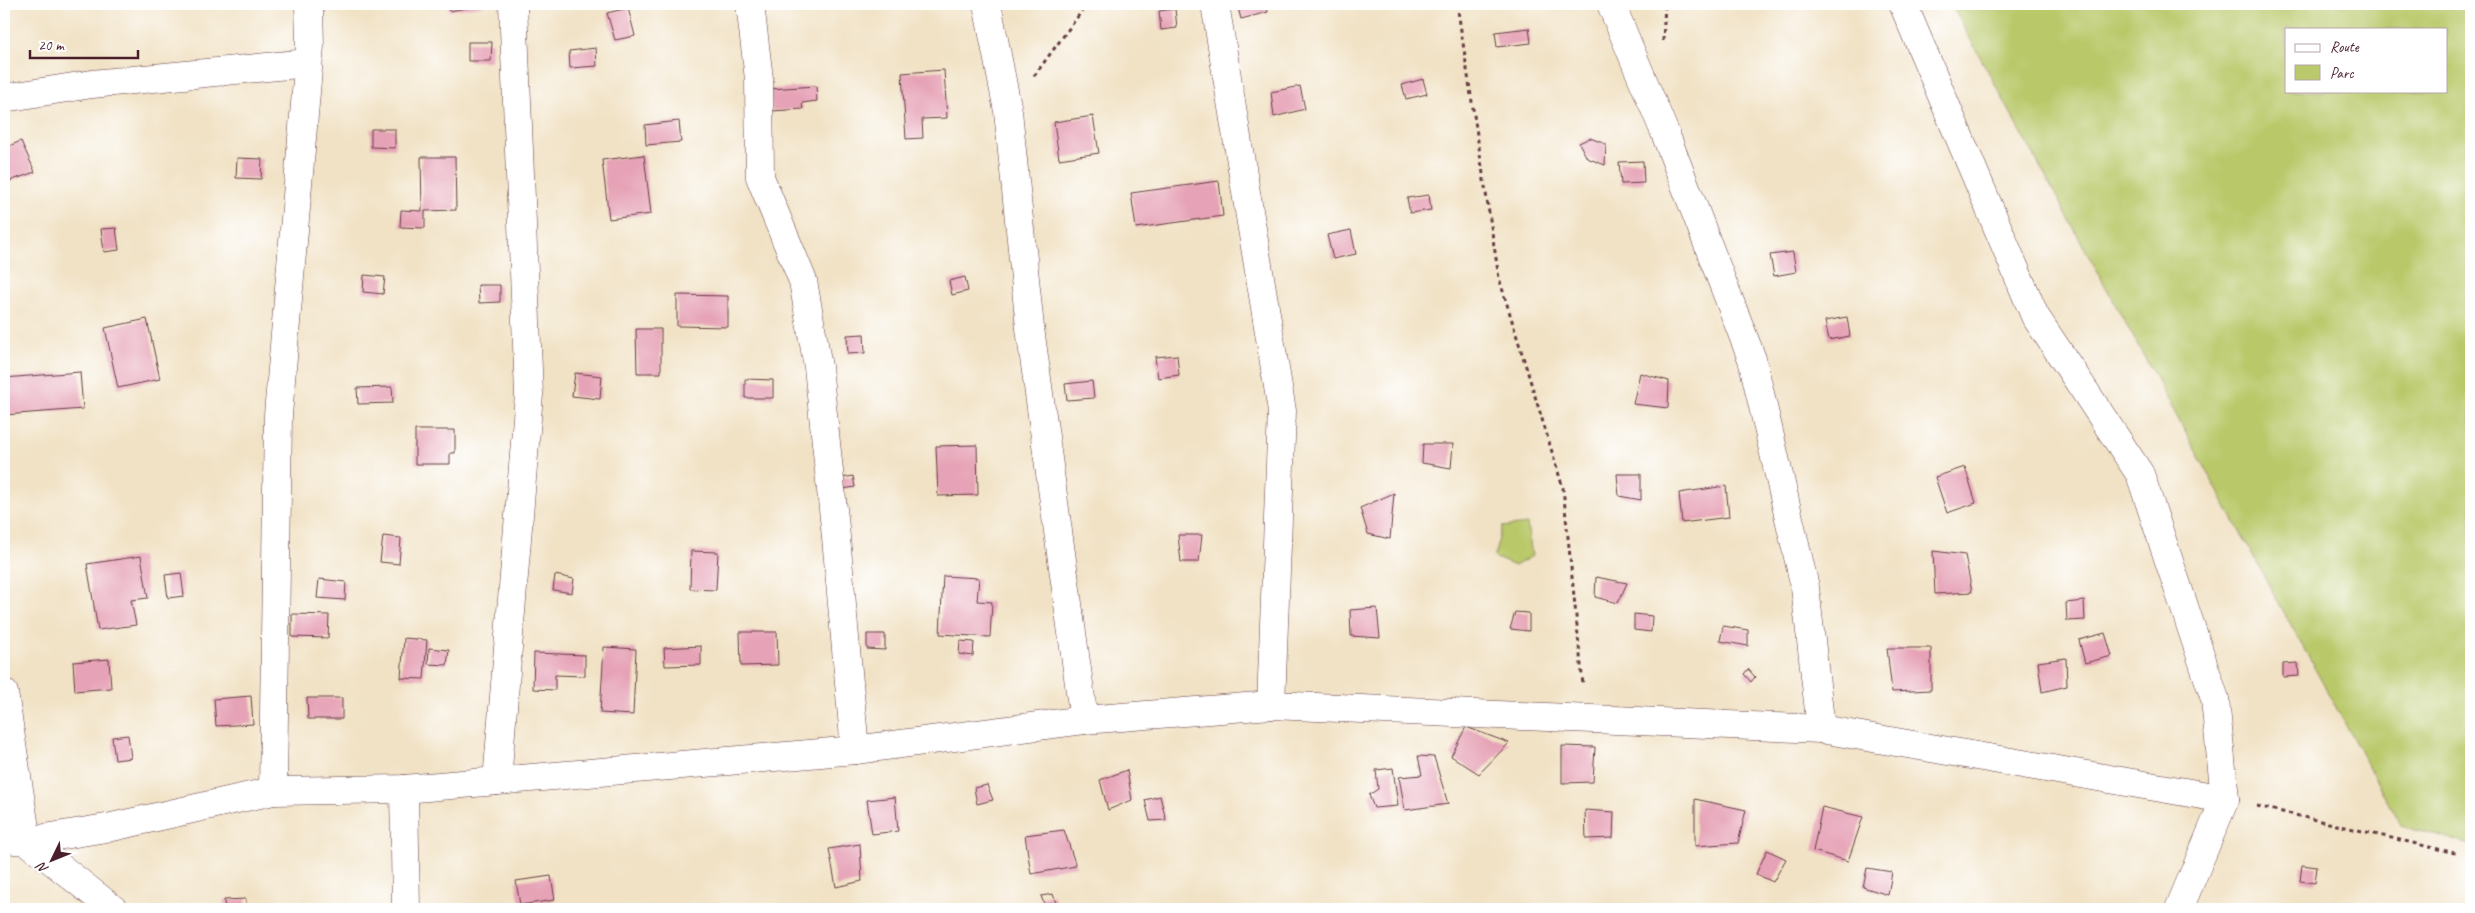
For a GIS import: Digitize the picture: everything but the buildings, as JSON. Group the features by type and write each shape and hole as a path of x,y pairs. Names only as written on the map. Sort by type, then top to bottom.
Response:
{"street":[{"path":"273,791 278,415 308,63 309,4"},
{"path":"497,781 529,394 513,4"},
{"path":"750,4 759,79 760,176 803,281 818,367 836,537 855,750"},
{"path":"987,4 1008,110 1030,328 1084,720"},
{"path":"1215,4 1282,410 1271,705"},
{"path":"1611,4 1666,133 1752,360 1805,587 1821,729"},
{"path":"1904,4 2035,316 2140,474 2215,699 2225,799 2179,909"},
{"path":"4,98 92,84 308,63"},
{"path":"4,693 15,840"},
{"path":"15,840 112,827 273,791 404,789 497,781 855,750 1084,720 1271,705 1821,729 2225,799"},
{"path":"404,789 406,909"},
{"path":"15,840 113,909"}],"path":[{"path":"1008,110 1087,4"},
{"path":"1458,4 1499,278 1563,488 1587,718"},
{"path":"1663,47 1665,4"},
{"path":"2225,799 2459,854"}],"green space":[{"path":"1951,4 2471,4 2471,845 2401,826"},
{"path":"1527,524 1532,556 1515,566 1494,557 1502,527"}]}
